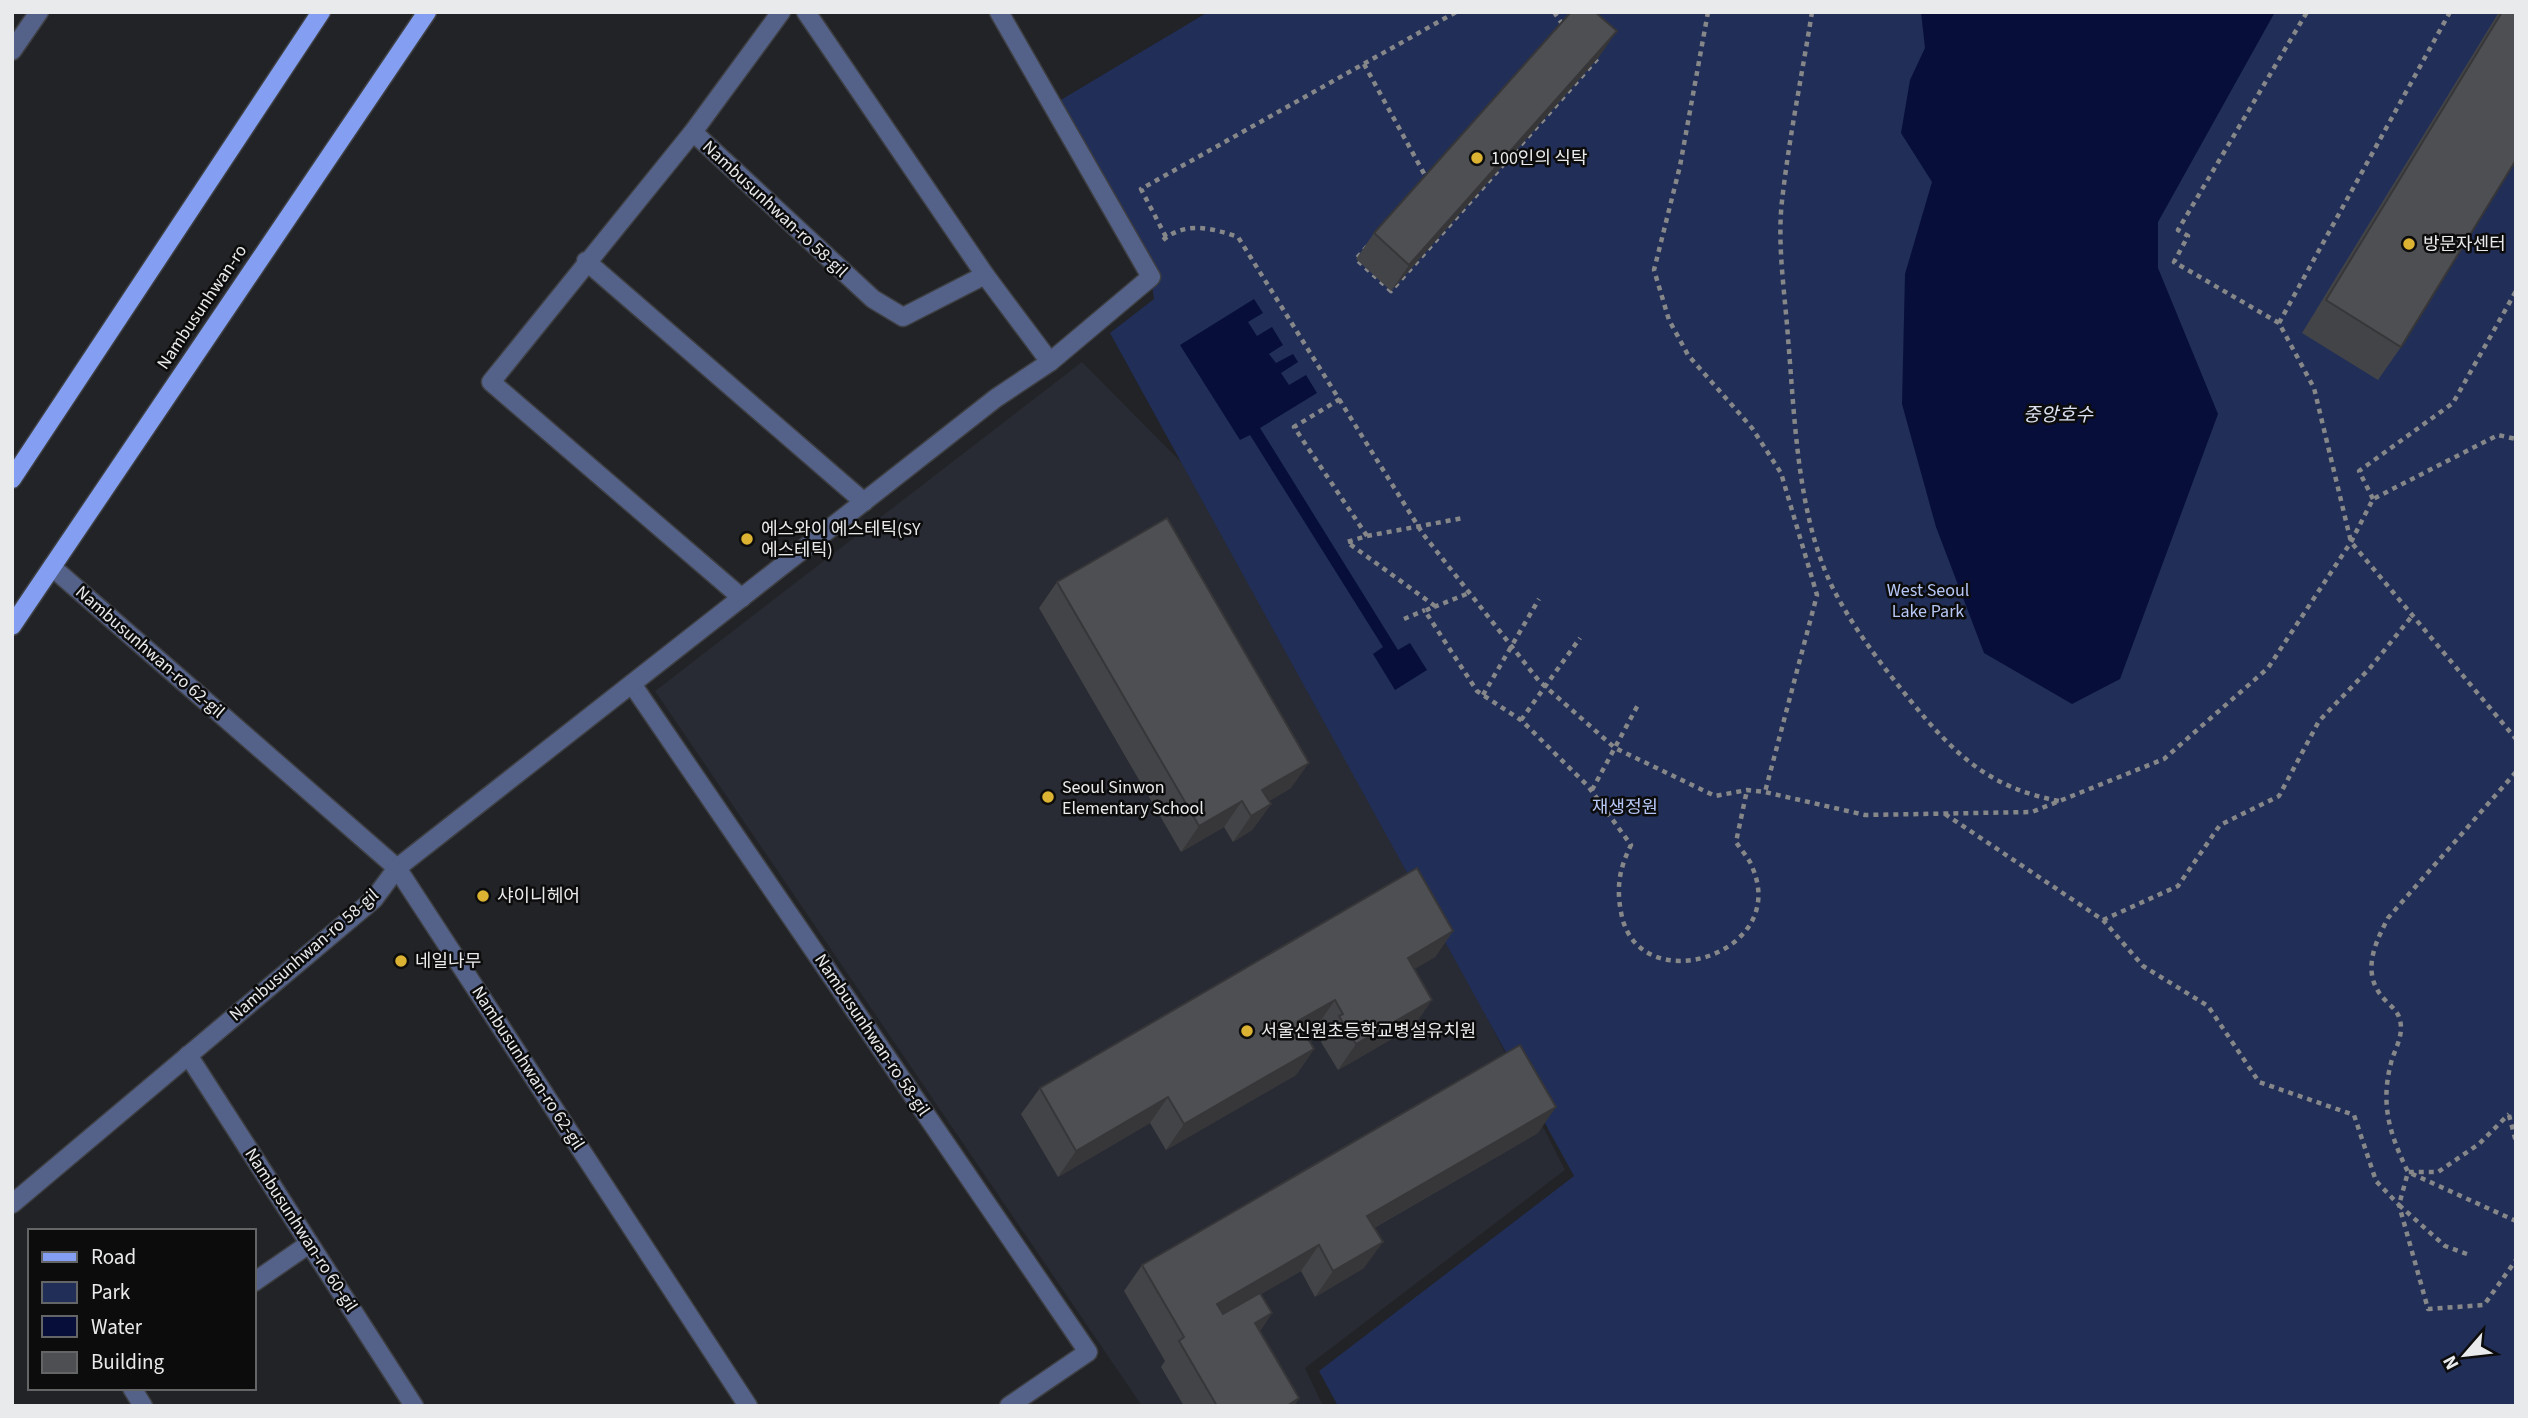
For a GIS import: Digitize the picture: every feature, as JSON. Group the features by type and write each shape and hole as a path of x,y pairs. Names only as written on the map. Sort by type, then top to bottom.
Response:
{"main road":[{"path":"12,479 321,12"},
{"name":"Nambusunhwan-ro","path":"12,626 427,12"}],"street":[{"path":"12,51 39,12"},
{"name":"Nambusunhwan-ro 58-gil","path":"781,12 693,132 873,299 903,317 985,275"},
{"path":"806,12 985,275 1050,362"},
{"name":"Nambusunhwan-ro 58-gil","path":"12,1204 374,898 397,868 996,398 1050,362 1150,277 999,12"},
{"path":"693,132 586,261 491,382 742,598"},
{"path":"586,261 864,502"},
{"name":"Nambusunhwan-ro 62-gil","path":"52,566 397,868 748,1406"},
{"name":"Nambusunhwan-ro 58-gil","path":"632,684 1087,1352 1009,1406"},
{"name":"Nambusunhwan-ro 60-gil","path":"188,1055 414,1406"},
{"path":"256,1281 309,1244"},
{"path":"133,1390 144,1406"}],"path":[{"path":"1166,237 1141,189 1455,12"},
{"path":"1554,12 1563,26 1599,57 1391,291 1356,259 1563,26"},
{"path":"1708,12 1680,166 1654,270 1669,320 1688,355 1752,428 1781,473 1817,595 1765,792"},
{"path":"1812,12 1781,203 1795,434 1800,473 1814,534 1836,595 1890,677 1933,729 1968,764 2004,786 2060,802"},
{"path":"2307,12 2178,230 2188,236 2174,262 2279,323 2314,388 2351,542 2516,739"},
{"path":"2279,323 2450,12"},
{"path":"1364,64 1427,179"},
{"path":"1160,243 1179,231 1199,227 1238,237 1418,526 1511,648 1545,686 1615,748 1715,796 1747,790 1765,792 1866,815 2032,813 2164,759 2268,668 2351,542 2373,499 2498,435 2516,439"},
{"path":"2373,499 2359,471 2454,403 2516,291"},
{"path":"1340,400 1294,427 1367,536"},
{"path":"1425,611 1435,606 1347,542 1463,518"},
{"path":"1404,619 1469,593"},
{"path":"1483,695 1539,599"},
{"path":"1425,611 1477,691 1521,720 1592,790 1631,845 1619,867 1619,900 1624,931 1642,948 1669,961 1701,961 1725,948 1750,927 1759,900 1754,869 1736,842 1747,790"},
{"path":"2103,920 2178,886 2220,825 2279,796 2319,721 2370,668 2412,616"},
{"path":"1521,720 1580,638"},
{"path":"1592,790 1639,703"},
{"path":"2516,772 2388,918 2375,943 2370,964 2379,993 2396,1007 2401,1023 2401,1038 2385,1088 2390,1134 2408,1172 2516,1221"},
{"path":"1944,814 2103,920 2143,966 2208,1006 2259,1082 2354,1115 2376,1181 2445,1246 2467,1254"},
{"path":"2408,1172 2438,1172 2479,1144 2509,1114 2516,1142"},
{"path":"2408,1172 2399,1205 2428,1308 2484,1305 2516,1260"}],"shaded area":[{"name":"Seoul Sinwon Elementary School","path":"1082,362 1183,464 1428,902 1565,1170 1305,1368 1323,1406 1142,1406 655,691"}],"green space":[{"name":"West Seoul Lake Park","path":"1208,12 2516,12 2516,1406 1338,1406 1319,1371 1574,1176 1110,333 1154,299 1149,265 1054,104"}],"water":[{"name":"중앙호수","path":"1921,12 2275,12 2158,222 2158,268 2218,414 2120,679 2072,704 1984,653 1936,527 1902,404 1905,274 1932,182 1901,133 1910,80 1925,48"},
{"path":"1254,299 1263,313 1248,322 1257,336 1272,327 1283,345 1269,354 1276,363 1293,354 1298,362 1281,373 1289,385 1306,375 1317,393 1260,428 1398,650 1410,643 1427,670 1395,690 1373,654 1383,647 1250,435 1240,440 1180,345"}],"building":[{"name":"100인의 식탁","path":"1571,12 1595,12 1617,31 1409,265 1374,233"},
{"name":"방문자센터","path":"2502,12 2516,12 2516,160 2401,347 2326,300"},
{"path":"1167,518 1309,763 1262,790 1271,804 1251,816 1242,801 1199,826 1057,582"},
{"path":"1417,868 1453,931 1408,958 1432,1000 1356,1044 1339,1016 1343,1014 1335,1000 1298,1021 1314,1049 1184,1124 1168,1097 1076,1151 1040,1088"},
{"path":"1520,1045 1556,1107 1367,1216 1383,1242 1333,1271 1319,1245 1217,1304 1223,1314 1260,1293 1272,1313 1255,1323 1299,1398 1287,1406 1217,1406 1179,1341 1184,1337 1142,1265"}],"place":[{"name":"100인의 식탁","path":"1477,158"},
{"name":"방문자센터","path":"2409,244"},
{"name":"에스와이 에스테틱(SY 에스테틱)","path":"747,539"},
{"name":"Seoul Sinwon Elementary School","path":"1048,797"},
{"name":"샤이니헤어","path":"483,896"},
{"name":"네일나무","path":"401,961"},
{"name":"서울신원초등학교병설유치원","path":"1247,1031"}],"park label":[{"name":"재생정원","path":"1625,807"}]}
